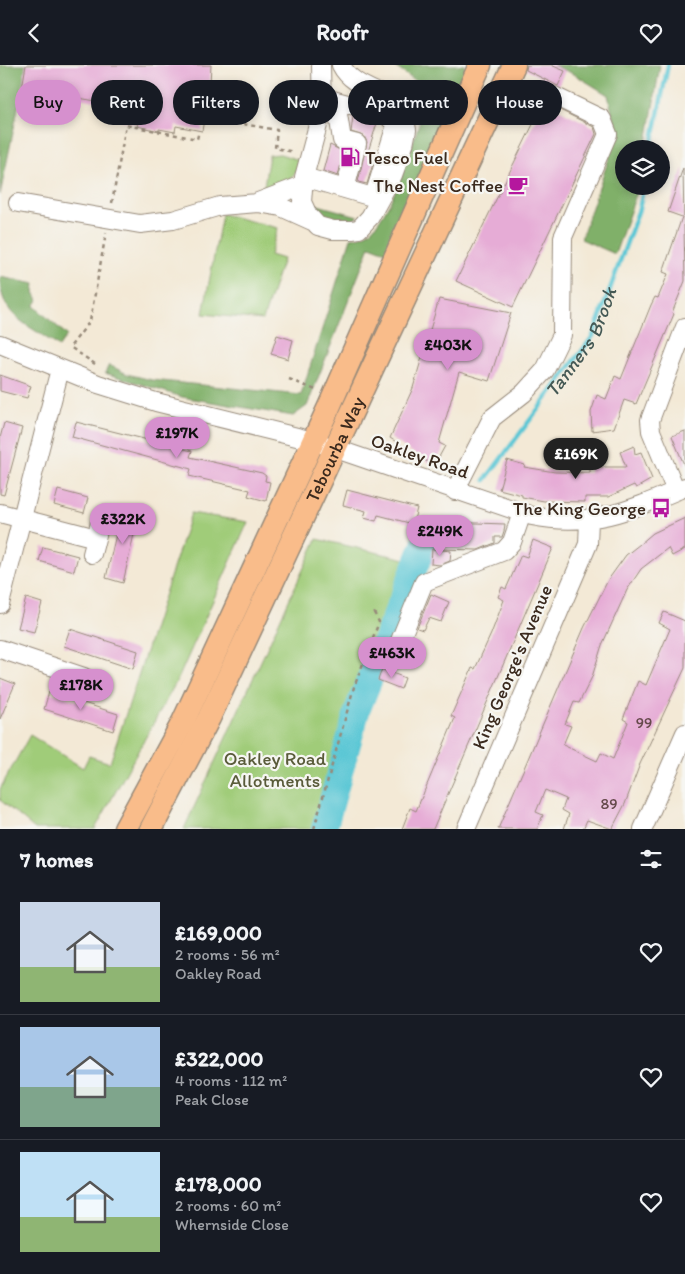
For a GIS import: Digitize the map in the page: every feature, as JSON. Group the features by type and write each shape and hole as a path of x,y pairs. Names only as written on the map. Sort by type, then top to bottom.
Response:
{"main road":[{"name":"Tebourba Way","path":"125,829 183,722 333,397 480,65"},
{"name":"Tebourba Way","path":"150,829 209,718 514,65"}],"street":[{"path":"321,65 325,80"},
{"path":"341,65 349,77 359,84 396,101 403,108 406,115 407,130 404,145 393,175 377,198"},
{"path":"455,491 492,418 524,393 545,370 562,335 563,237 608,134 602,119 562,100"},
{"path":"18,203 140,224 158,223 220,206 258,203 281,207 334,231 358,229 370,217 377,198 384,159 396,128 394,120 386,114 338,101"},
{"path":"312,221 302,201 303,181 319,125"},
{"path":"337,125 342,140 380,149 384,159"},
{"path":"345,189 357,144"},
{"path":"258,203 303,181 345,189 377,198"},
{"path":"681,489 651,431 650,420 685,327"},
{"name":"Oakley Road","path":"0,344 98,384 156,403 313,441 455,491 522,513 547,519 589,520 632,510 681,489"},
{"path":"0,604 60,369"},
{"path":"0,513 96,538"},
{"path":"396,648 424,581 504,551 512,542 522,513"},
{"name":"King George's Avenue","path":"466,829 588,544 589,520"},
{"path":"0,649 84,677"},
{"path":"643,829 685,733"}],"path":[{"path":"98,384 103,368 70,347 90,321 126,125 197,139 198,131"},
{"path":"249,125 277,130 275,147 296,153 298,145"},
{"path":"289,379 333,397"},
{"path":"314,829 354,687 377,627 378,622 372,609"}],"green space":[{"path":"0,65 27,65 24,80 15,80 15,123 0,195"},
{"path":"392,65 464,65 466,71 462,80 414,80"},
{"path":"553,65 660,65 648,140 615,140 617,135 608,95 574,74"},
{"path":"419,125 442,125 386,252 370,246 307,406 293,416 182,397 105,373 109,365 127,374 152,380 301,395 351,238 367,233 375,226 392,197"},
{"path":"615,141 615,195 636,195 615,254 581,239"},
{"path":"280,154 302,161 291,178 263,192 269,155"},
{"path":"314,204 358,216 352,222 335,223 318,219"},
{"path":"222,214 278,228 270,255 283,259 263,320 203,314"},
{"path":"0,277 35,284 34,292 38,300 34,306 67,335 59,347 11,312 1,291"},
{"path":"191,513 248,522 179,677 95,829 35,829 0,800 0,789 30,735 83,768 89,756 110,763"},
{"name":"Oakley Road Allotments","path":"317,539 410,560 353,707 319,829 184,829"}],"building":[{"path":"26,65 211,65 210,80 173,80 173,125 203,125 202,131 176,126 175,132 159,129 159,131 137,126 163,125 163,80 91,80 91,100 81,98 81,80 23,80"},
{"path":"527,65 551,65 565,71 561,80 546,80 526,70"},
{"path":"562,111 594,127 596,134 513,307 456,281 533,125 562,125"},
{"path":"352,125 376,125 367,155 375,157 367,184 358,182 367,142 364,136 351,132"},
{"path":"330,145 344,152 338,176 323,171"},
{"path":"683,168 685,281 672,313 674,314 636,404 624,400 614,428 592,431 591,412 597,395 606,399 615,376 621,379 651,305 655,297 658,298 668,274 663,272 682,217 668,212"},
{"path":"439,299 511,313 489,381 459,372 439,443 445,446 434,466 390,438 413,388"},
{"path":"277,335 293,340 288,359 271,354"},
{"path":"0,375 31,386 27,398 0,391"},
{"path":"76,422 192,451 190,457 262,473 266,476 265,481 270,482 266,501 248,496 250,490 189,476 191,469 72,437"},
{"path":"4,423 22,428 4,495 0,494 0,438"},
{"path":"685,431 685,467 672,436"},
{"path":"634,446 635,454 641,452 652,479 636,488 634,485 608,497 585,497 585,502 544,501 522,497 522,495 499,489 507,460 525,465 524,467 555,472 590,473 590,467 626,467 620,452"},
{"path":"58,490 88,498 84,513 54,505"},
{"path":"347,490 417,508 413,524 378,515 376,521 364,518 366,511 343,505"},
{"path":"122,508 139,512 123,583 106,578"},
{"path":"685,518 685,549 672,556 668,548 641,569 627,590 602,645 592,677 579,703 574,702 565,724 571,726 563,745 597,761 601,753 613,759 628,722 623,719 638,681 646,685 670,629 659,623 664,612 685,621 685,668 640,764 625,804 612,829 587,820 583,829 564,829 569,814 562,810 566,799 545,790 536,812 543,815 537,829 498,829 584,628 608,580 626,555 653,533"},
{"path":"447,522 505,524 502,537 495,537 495,543 478,550 441,549 442,533 446,533"},
{"path":"533,540 553,548 433,829 402,829 410,808 416,811 455,718 451,716 472,668 475,669 491,634 504,600 498,597 502,587 506,589 521,555 527,557"},
{"path":"43,547 78,556 74,571 39,561"},
{"path":"432,549 451,551 450,561 440,565 431,564"},
{"path":"431,594 449,602 441,622 429,618 423,630 417,628"},
{"path":"26,598 42,603 34,632 18,628"},
{"path":"70,629 138,651 133,669 64,646"},
{"path":"382,669 405,678 401,689 378,680"},
{"path":"0,678 15,684 0,719"},
{"path":"49,692 118,714 113,731 44,709"}],"waterway":[{"name":"Tanners Brook","path":"653,140 668,65"},
{"name":"Tanners Brook","path":"485,480 593,336 639,209 642,195"},
{"name":"Tanners Brook","path":"324,829 358,708 428,535"}],"place":[{"name":"Tesco Fuel","path":"350,157"},
{"name":"The Nest Coffee","path":"518,185"},
{"name":"The King George","path":"661,508"}]}
